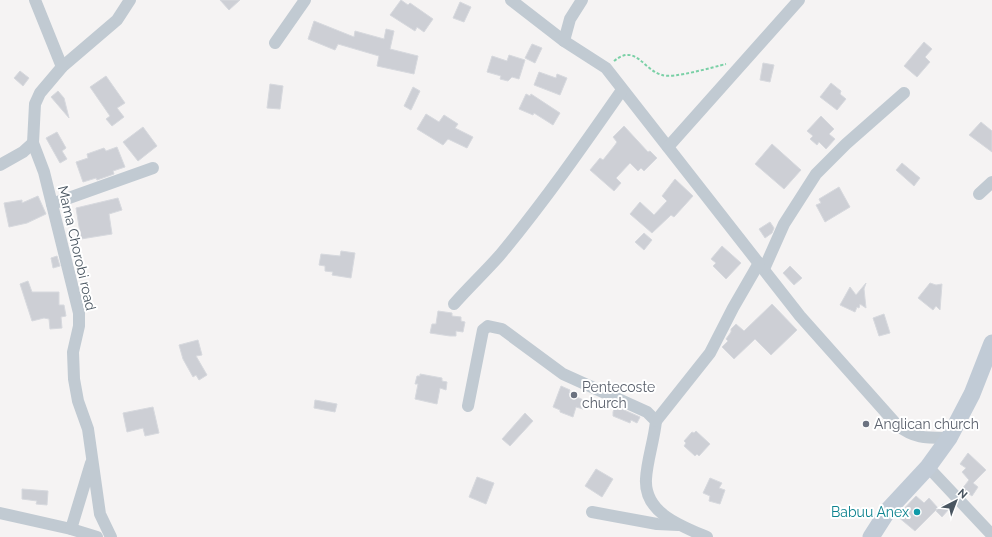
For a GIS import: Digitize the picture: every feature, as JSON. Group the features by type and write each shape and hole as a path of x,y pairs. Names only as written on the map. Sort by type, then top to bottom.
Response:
{"street":[{"path":"35,0 62,67"},
{"name":"Mama Chorobi road","path":"111,537 100,514 88,429 78,401 74,380 73,352 79,326 79,313 44,172 33,143 35,104 43,89 62,67 117,20 130,0"},
{"path":"275,43 305,0"},
{"path":"511,0 564,41 606,68 800,316 897,425 908,433 921,438 949,438"},
{"path":"564,41 570,19 582,0"},
{"path":"668,147 799,0"},
{"path":"454,304 499,256 571,162 622,90"},
{"path":"707,537 678,525 661,513 649,498 646,480 656,421 710,353 733,308 762,266 784,224 816,174 846,144 904,93"},
{"path":"0,165 23,152 33,143"},
{"path":"52,204 153,168"},
{"path":"979,194 992,182"},
{"path":"468,406 483,330 488,326 494,326 502,329 563,374 647,412 656,421"},
{"path":"871,537 889,509 928,466 949,438 972,394 992,343"},
{"path":"71,529 93,459"},
{"path":"928,466 992,535"},
{"path":"0,510 0,513 71,529 97,537"},
{"path":"592,512 657,524 678,525"}],"path":[{"path":"606,68 620,56 630,55 636,57 662,76 672,76 745,60"}],"building":[{"path":"220,0 240,0 229,10"},
{"path":"401,0 408,5 410,3 433,19 424,32 417,27 415,31 390,15"},
{"path":"460,2 471,7 464,22 453,18"},
{"path":"314,21 354,37 355,31 384,39 386,29 394,31 390,49 418,56 414,74 377,66 379,56 338,44 335,50 308,39"},
{"path":"924,42 932,49 925,57 930,62 917,77 904,66"},
{"path":"532,44 542,48 535,63 525,58"},
{"path":"509,55 525,60 519,79 512,77 508,81 500,79 501,76 487,72 492,56 507,61"},
{"path":"763,63 774,65 770,82 760,80"},
{"path":"20,71 29,78 23,86 14,78"},
{"path":"539,72 556,78 557,74 567,78 560,95 534,85"},
{"path":"106,76 125,103 117,108 124,117 112,126 106,119 110,116 90,87"},
{"path":"831,83 841,91 840,94 846,99 837,110 820,97"},
{"path":"270,84 283,86 280,109 267,108"},
{"path":"413,87 420,91 411,110 404,106"},
{"path":"58,91 64,98 69,118 51,97"},
{"path":"526,94 530,96 531,94 560,113 553,125 534,113 533,115 519,109"},
{"path":"426,114 439,122 444,115 458,124 455,128 473,137 467,148 448,139 443,145 417,129"},
{"path":"821,116 834,129 829,134 835,139 826,149 819,142 817,145 810,139 813,136 807,131"},
{"path":"981,122 992,131 992,152 969,135"},
{"path":"624,126 648,152 650,151 657,158 644,171 641,168 638,171 630,163 616,178 621,183 614,191 590,170 600,158 603,160 615,145 617,142 613,137"},
{"path":"143,127 157,146 138,161 123,142"},
{"path":"57,132 66,148 62,151 67,159 60,163 46,138"},
{"path":"772,144 801,170 784,189 755,164"},
{"path":"117,147 125,167 113,171 114,174 97,180 96,178 83,182 76,162 88,158 87,154 104,148 106,151"},
{"path":"902,163 920,178 914,186 896,170"},
{"path":"675,179 693,196 674,217 671,215 652,233 630,214 640,202 654,215 667,201 662,196"},
{"path":"839,187 850,207 825,222 816,205 821,203 819,199"},
{"path":"38,196 46,214 27,223 9,227 4,203 22,200 22,203"},
{"path":"118,198 122,210 109,214 112,234 81,239 76,208"},
{"path":"770,222 774,228 772,233 765,238 759,229"},
{"path":"644,233 652,240 644,250 635,242"},
{"path":"722,246 741,263 726,279 713,266 716,263 711,259"},
{"path":"341,251 355,253 351,278 332,275 333,272 325,271 325,266 319,265 321,254 340,256"},
{"path":"57,256 60,266 53,268 51,258"},
{"path":"790,266 802,278 794,285 783,273"},
{"path":"28,281 32,292 59,292 59,305 64,305 66,316 61,317 62,328 50,329 49,319 44,318 32,321 20,284"},
{"path":"866,283 864,289 866,308 860,304 859,308 857,307 855,312 840,305 850,287 856,295"},
{"path":"930,283 936,285 942,284 940,310 936,306 933,310 918,298"},
{"path":"772,304 797,330 771,355 755,339 734,359 722,347 728,341 726,339 731,332 731,329 736,324 744,331"},
{"path":"438,311 452,313 452,316 461,317 461,321 465,322 463,332 456,331 456,336 430,333 432,324 436,324"},
{"path":"884,314 890,333 879,336 873,318"},
{"path":"198,340 202,355 196,356 207,375 199,380 196,375 193,377 183,359 179,345"},
{"path":"420,374 442,378 442,381 447,382 446,390 440,388 437,404 415,399 418,384 415,384 417,376 420,376"},
{"name":"Pentecoste church","path":"561,386 570,390 569,394 586,401 583,409 576,407 573,417 560,412 560,410 553,407"},
{"path":"315,400 337,404 335,412 314,408"},
{"path":"615,406 640,417 637,423 631,420 630,423 613,416"},
{"path":"153,407 159,433 145,436 143,428 127,432 123,413"},
{"path":"525,413 533,421 510,446 502,439"},
{"path":"696,431 710,444 699,456 697,454 695,456 684,446 686,443 684,441 692,432 694,433"},
{"path":"968,453 986,470 973,483 978,487 972,496 962,489 969,480 962,472 966,468 960,464"},
{"path":"596,469 613,479 602,497 585,486"},
{"path":"477,477 494,483 486,504 469,497"},
{"path":"710,478 722,483 719,488 725,490 720,504 709,501 710,496 703,493"},
{"path":"22,489 48,491 47,505 36,504 37,501 22,499"},
{"name":"Babuu Anex","path":"916,496 924,503 929,498 938,508 915,531 897,516"},
{"path":"943,504 949,509 942,517 936,511"}],"place":[{"name":"Pentecoste church","path":"574,395"},
{"name":"Anglican church","path":"866,424"},
{"name":"Babuu Anex","path":"917,512"}]}
